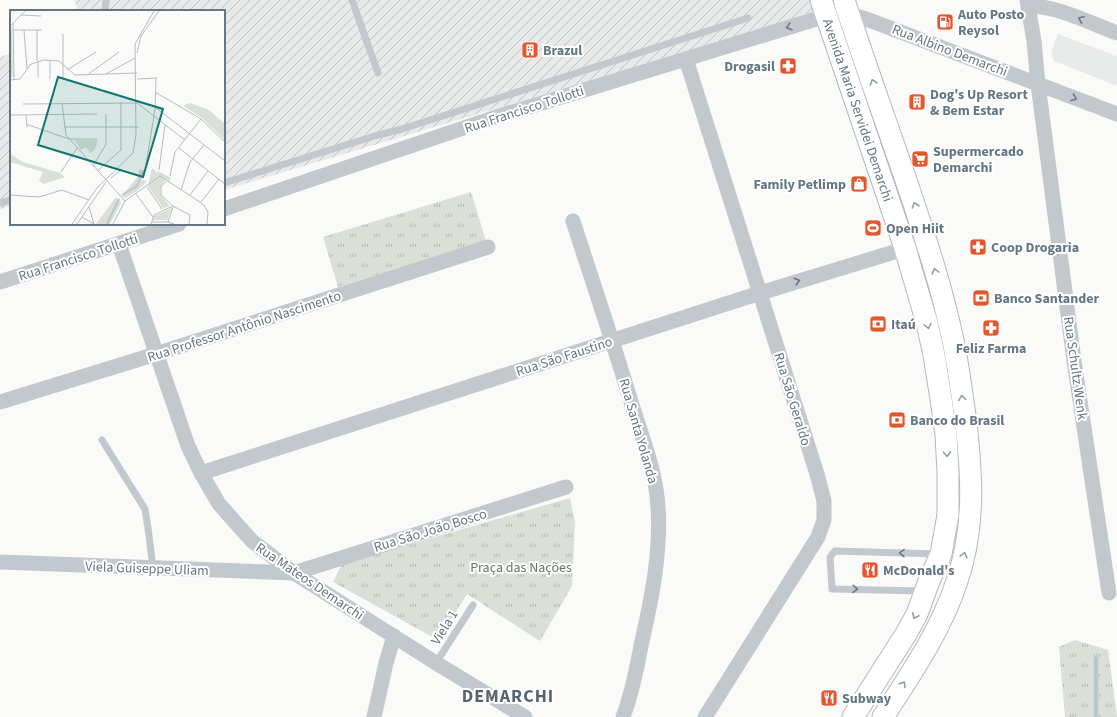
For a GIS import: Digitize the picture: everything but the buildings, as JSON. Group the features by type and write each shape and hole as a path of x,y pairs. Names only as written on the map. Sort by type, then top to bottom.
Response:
{"main road":[{"name":"Avenida Maria Servidei Demarchi","path":"846,7 927,242 946,312 958,367 972,492 967,542 956,584 942,618 924,652 883,717"},
{"name":"Avenida Maria Servidei Demarchi","path":"824,8 905,248 928,323 944,421 949,497 948,516 941,554 916,614 903,639 853,717"}],"street":[{"path":"1028,3 1063,12 1117,33"},
{"name":"Rua Schultz Wenk","path":"1028,3 1073,353 1109,594"},
{"name":"Rua Albino Demarchi","path":"846,7 869,20 1117,114"},
{"name":"Rua Francisco Tollotti","path":"225,209 496,117 686,58 824,8 846,7"},
{"name":"Rua São Geraldo","path":"686,58 817,474 824,501 824,520 818,537 705,717"},
{"name":"Rua Santa Yolanda","path":"572,221 612,340 655,479 658,507 658,543 650,602 638,663 623,717"},
{"name":"Rua Francisco Tollotti","path":"0,282 176,225"},
{"name":"Rua São Faustino","path":"200,473 612,340 927,242"},
{"name":"Rua Mateos Demarchi","path":"119,244 188,446 200,473 219,504 252,541 294,573 436,663 525,717"},
{"name":"Rua Professor Antônio Nascimento","path":"0,402 488,248"},
{"name":"Rua São João Bosco","path":"294,573 566,487"},
{"name":"Viela Guiseppe Uliam","path":"0,562 294,573"},
{"path":"374,717 386,663 394,636"}],"lane":[{"path":"104,10 106,0"},
{"path":"352,0 378,72"},
{"path":"225,183 378,135 402,129 748,18"},
{"path":"0,203 10,200"},
{"path":"102,440 145,509 152,568"},
{"path":"925,591 832,589 830,556 835,551 941,554"},
{"name":"Viela 1","path":"436,663 473,605"}],"shaded area":[{"path":"74,0 814,0 818,12 225,190 225,10 78,10"},
{"path":"1058,34 1117,56 1117,86 1054,61 1052,50"},
{"path":"10,53 10,206 0,209 0,57"}],"green space":[{"path":"471,192 486,241 338,287 323,237"},
{"name":"Praça das Nações","path":"570,498 575,522 572,586 540,641 467,594 438,640 333,582 342,564"},
{"path":"1075,640 1108,650 1117,717 1065,717 1059,647"}],"waterway":[{"path":"1096,659 1096,717"}],"place":[{"name":"Auto Posto Reysol","path":"945,22"},
{"name":"Brazul","path":"530,50"},
{"name":"Drogasil","path":"788,66"},
{"name":"Dog's Up Resort & Bem Estar","path":"917,102"},
{"name":"Supermercado Demarchi","path":"920,159"},
{"name":"Family Petlimp","path":"859,184"},
{"name":"Open Hiit","path":"873,228"},
{"name":"Coop Drogaria","path":"978,247"},
{"name":"Banco Santander","path":"981,298"},
{"name":"Itaú","path":"878,324"},
{"name":"Feliz Farma","path":"991,328"},
{"name":"Banco do Brasil","path":"897,420"},
{"name":"McDonald's","path":"870,570"},
{"name":"Subway","path":"829,698"}],"district":[{"name":"DEMARCHI","path":"508,696"}]}
